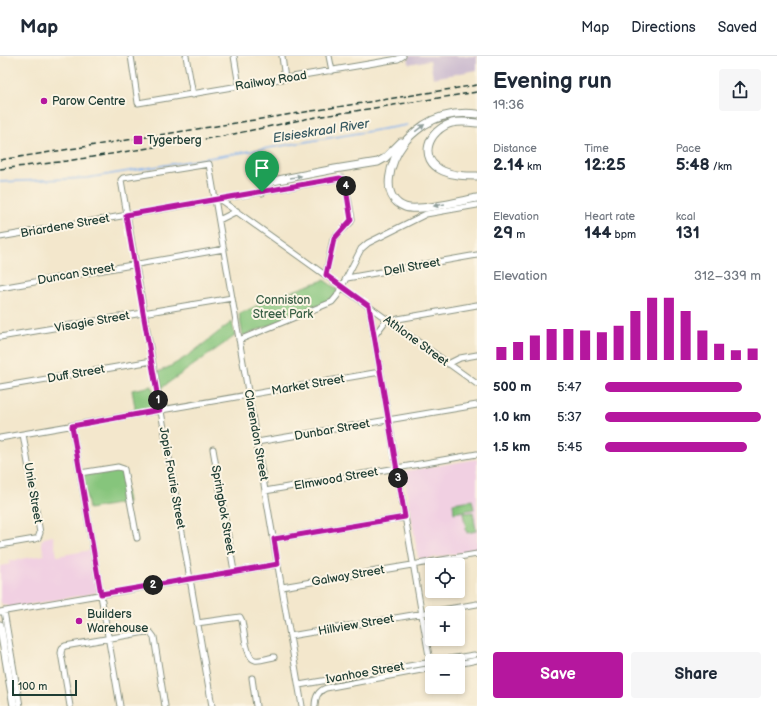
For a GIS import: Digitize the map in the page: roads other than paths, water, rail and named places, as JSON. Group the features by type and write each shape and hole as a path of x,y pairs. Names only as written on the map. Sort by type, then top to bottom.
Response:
{"main road":[{"path":"262,192 268,184 273,181 378,162 385,158 400,142 409,137 425,124 452,114 477,114"},
{"path":"477,123 460,122 448,125 435,134 430,141 428,149 430,160 439,169 455,175 477,176"},
{"path":"409,137 398,153 390,174 389,189 394,199 406,207 420,208 477,198"},
{"path":"0,625 14,706"},
{"path":"0,651 10,706"}],"street":[{"name":"Railway Road","path":"130,56 138,103 332,71 398,59 403,56"},
{"path":"186,56 193,94"},
{"path":"234,56 239,86"},
{"path":"282,56 285,79"},
{"path":"329,56 332,71"},
{"name":"Jopie Fourie Street","path":"209,164 121,179 212,706"},
{"name":"Clarendon Street","path":"209,164 217,199 219,220 239,340 302,706"},
{"name":"Briardene Street","path":"0,237 217,199 343,179 345,182 351,220 334,239 326,275"},
{"name":"Athlone Street","path":"217,199 237,211 477,384"},
{"path":"239,340 330,304 336,298 361,249 368,243 426,214 477,205"},
{"path":"219,220 237,211"},
{"name":"Duncan Street","path":"0,288 224,249"},
{"name":"Dell Street","path":"347,278 477,255"},
{"name":"Visagie Street","path":"0,337 232,298"},
{"path":"374,336 389,321 477,305"},
{"path":"369,306 422,614 431,654"},
{"path":"448,364 460,358 477,355"},
{"name":"Duff Street","path":"0,387 152,361"},
{"name":"Market Street","path":"0,438 380,372"},
{"name":"Dunbar Street","path":"257,442 477,404"},
{"path":"72,426 120,706"},
{"name":"Unie Street","path":"0,545 35,539 38,538 40,533 23,434"},
{"name":"Springbok Street","path":"213,449 234,571"},
{"name":"Elmwood Street","path":"265,491 477,454"},
{"path":"80,473 118,467 124,470 137,538"},
{"path":"274,539 405,517"},
{"name":"Galway Street","path":"282,587 477,554"},
{"path":"20,706 2,611 278,564"},
{"name":"Hillview Street","path":"290,636 477,604"},
{"path":"197,623 240,617 248,652 251,658 256,660 274,657"},
{"path":"70,706 61,649 65,646 146,632 150,632 153,635 166,706"},
{"name":"Ivanhoe Street","path":"465,657 474,655"},
{"path":"465,663 477,660"},
{"name":"Ivanhoe Street","path":"299,685 425,663"},
{"path":"315,706 317,696 321,690 326,688 425,669"},
{"path":"252,678 256,706"}],"waterway":[{"name":"Elsieskraal River","path":"0,182 87,178 407,125"}],"railway":[{"path":"0,160 477,85"},
{"path":"0,169 67,161 224,136 310,118 477,92"}],"place":[{"name":"Parow Centre","path":"44,101"},
{"name":"Tygerberg","path":"138,140"},
{"name":"Builders Warehouse","path":"79,621"}],"park label":[{"name":"Conniston Street Park","path":"283,307"}]}
